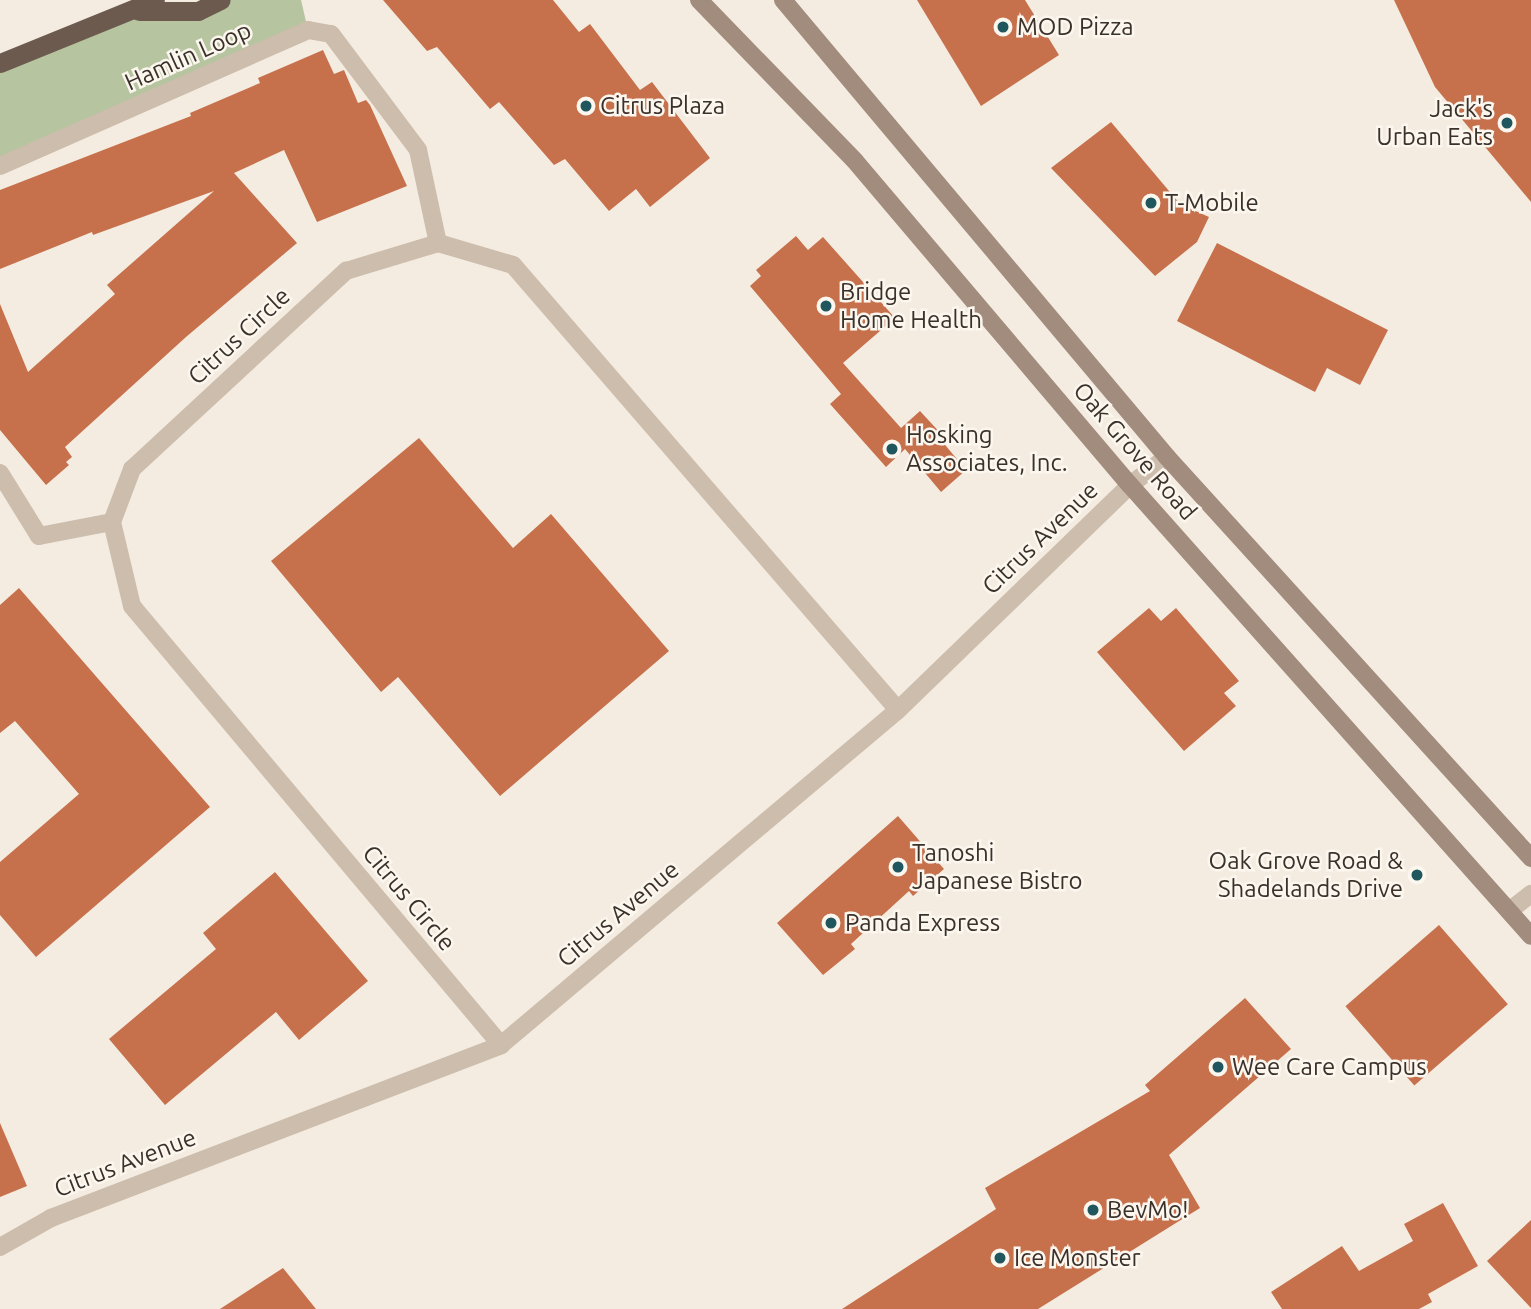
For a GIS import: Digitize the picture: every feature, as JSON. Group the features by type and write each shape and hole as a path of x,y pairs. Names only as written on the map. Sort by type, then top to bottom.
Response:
{"highway":[{"path":"0,64 155,0"},
{"path":"127,11 198,10 221,0"}],"main road":[{"name":"Oak Grove Road","path":"699,0 855,160 1130,485 1531,936"},
{"name":"Oak Grove Road","path":"783,0 1167,457 1531,858"}],"street":[{"name":"Hamlin Loop","path":"0,166 308,30 331,34 396,117 418,150 438,243"},
{"name":"Citrus Circle","path":"438,243 346,271 132,468 112,522 132,607 500,1045"},
{"path":"438,243 513,265 898,710"},
{"name":"Citrus Avenue","path":"0,1247 51,1218 500,1045 898,710 1130,485 1167,457"},
{"path":"0,473 39,536 112,522"},
{"path":"1509,911 1531,894"}],"green space":[{"path":"221,0 301,0 308,30 0,166 0,63 127,11"}],"building":[{"name":"Citrus Plaza","path":"383,0 553,0 579,32 590,24 640,90 652,82 710,158 650,207 636,189 609,211 565,159 554,165 499,102 490,109 437,47 427,51"},
{"path":"917,0 1025,0 1059,55 981,106"},
{"path":"1394,0 1531,0 1531,202 1435,87"},
{"path":"323,50 334,74 344,70 358,103 366,100 370,105 407,186 317,222 284,150 234,173 297,243 186,337 65,447 72,457 66,462 69,465 46,485 0,430 0,304 28,372 115,294 107,285 214,191 93,235 92,232 0,269 0,190 191,116 190,113 260,83 258,78"},
{"path":"1111,122 1180,204 1209,217 1197,242 1155,276 1051,168"},
{"path":"796,236 808,250 823,237 895,318 843,363 901,428 920,411 944,437 941,440 966,470 941,492 905,449 886,467 830,404 841,394 750,286 761,276 756,270"},
{"path":"1217,243 1388,330 1360,385 1327,368 1315,392 1177,321"},
{"path":"419,438 513,548 551,514 669,651 500,796 398,677 381,692 271,561"},
{"path":"19,588 210,807 36,957 0,915 0,862 79,794 15,721 0,733 0,605"},
{"path":"1149,608 1161,621 1176,608 1239,681 1224,693 1236,706 1184,751 1097,652"},
{"path":"898,816 944,869 913,896 909,891 851,944 855,949 823,975 777,923"},
{"path":"275,872 368,981 299,1040 276,1012 165,1105 109,1039 216,949 203,933"},
{"path":"1439,925 1508,1004 1414,1086 1345,1006"},
{"path":"1245,998 1291,1049 1169,1155 1200,1208 1038,1309 842,1309 996,1209 985,1188 1150,1091 1145,1085"},
{"path":"0,1123 27,1186 0,1197"},
{"path":"1443,1203 1478,1266 1428,1294 1432,1302 1419,1309 1282,1309 1271,1292 1342,1246 1359,1271 1413,1241 1404,1224"},
{"path":"1531,1220 1531,1308 1487,1261"},
{"path":"283,1268 316,1309 220,1309"}],"place":[{"name":"MOD Pizza","path":"1003,27"},
{"name":"Citrus Plaza","path":"586,106"},
{"name":"Jack's Urban Eats","path":"1507,123"},
{"name":"T-Mobile","path":"1151,203"},
{"name":"Bridge Home Health","path":"826,306"},
{"name":"Hosking Associates, Inc.","path":"892,449"},
{"name":"Tanoshi Japanese Bistro","path":"898,867"},
{"name":"Oak Grove Road & Shadelands Drive","path":"1417,875"},
{"name":"Panda Express","path":"831,923"},
{"name":"Wee Care Campus","path":"1218,1067"},
{"name":"BevMo!","path":"1093,1210"},
{"name":"Ice Monster","path":"1000,1258"}]}
